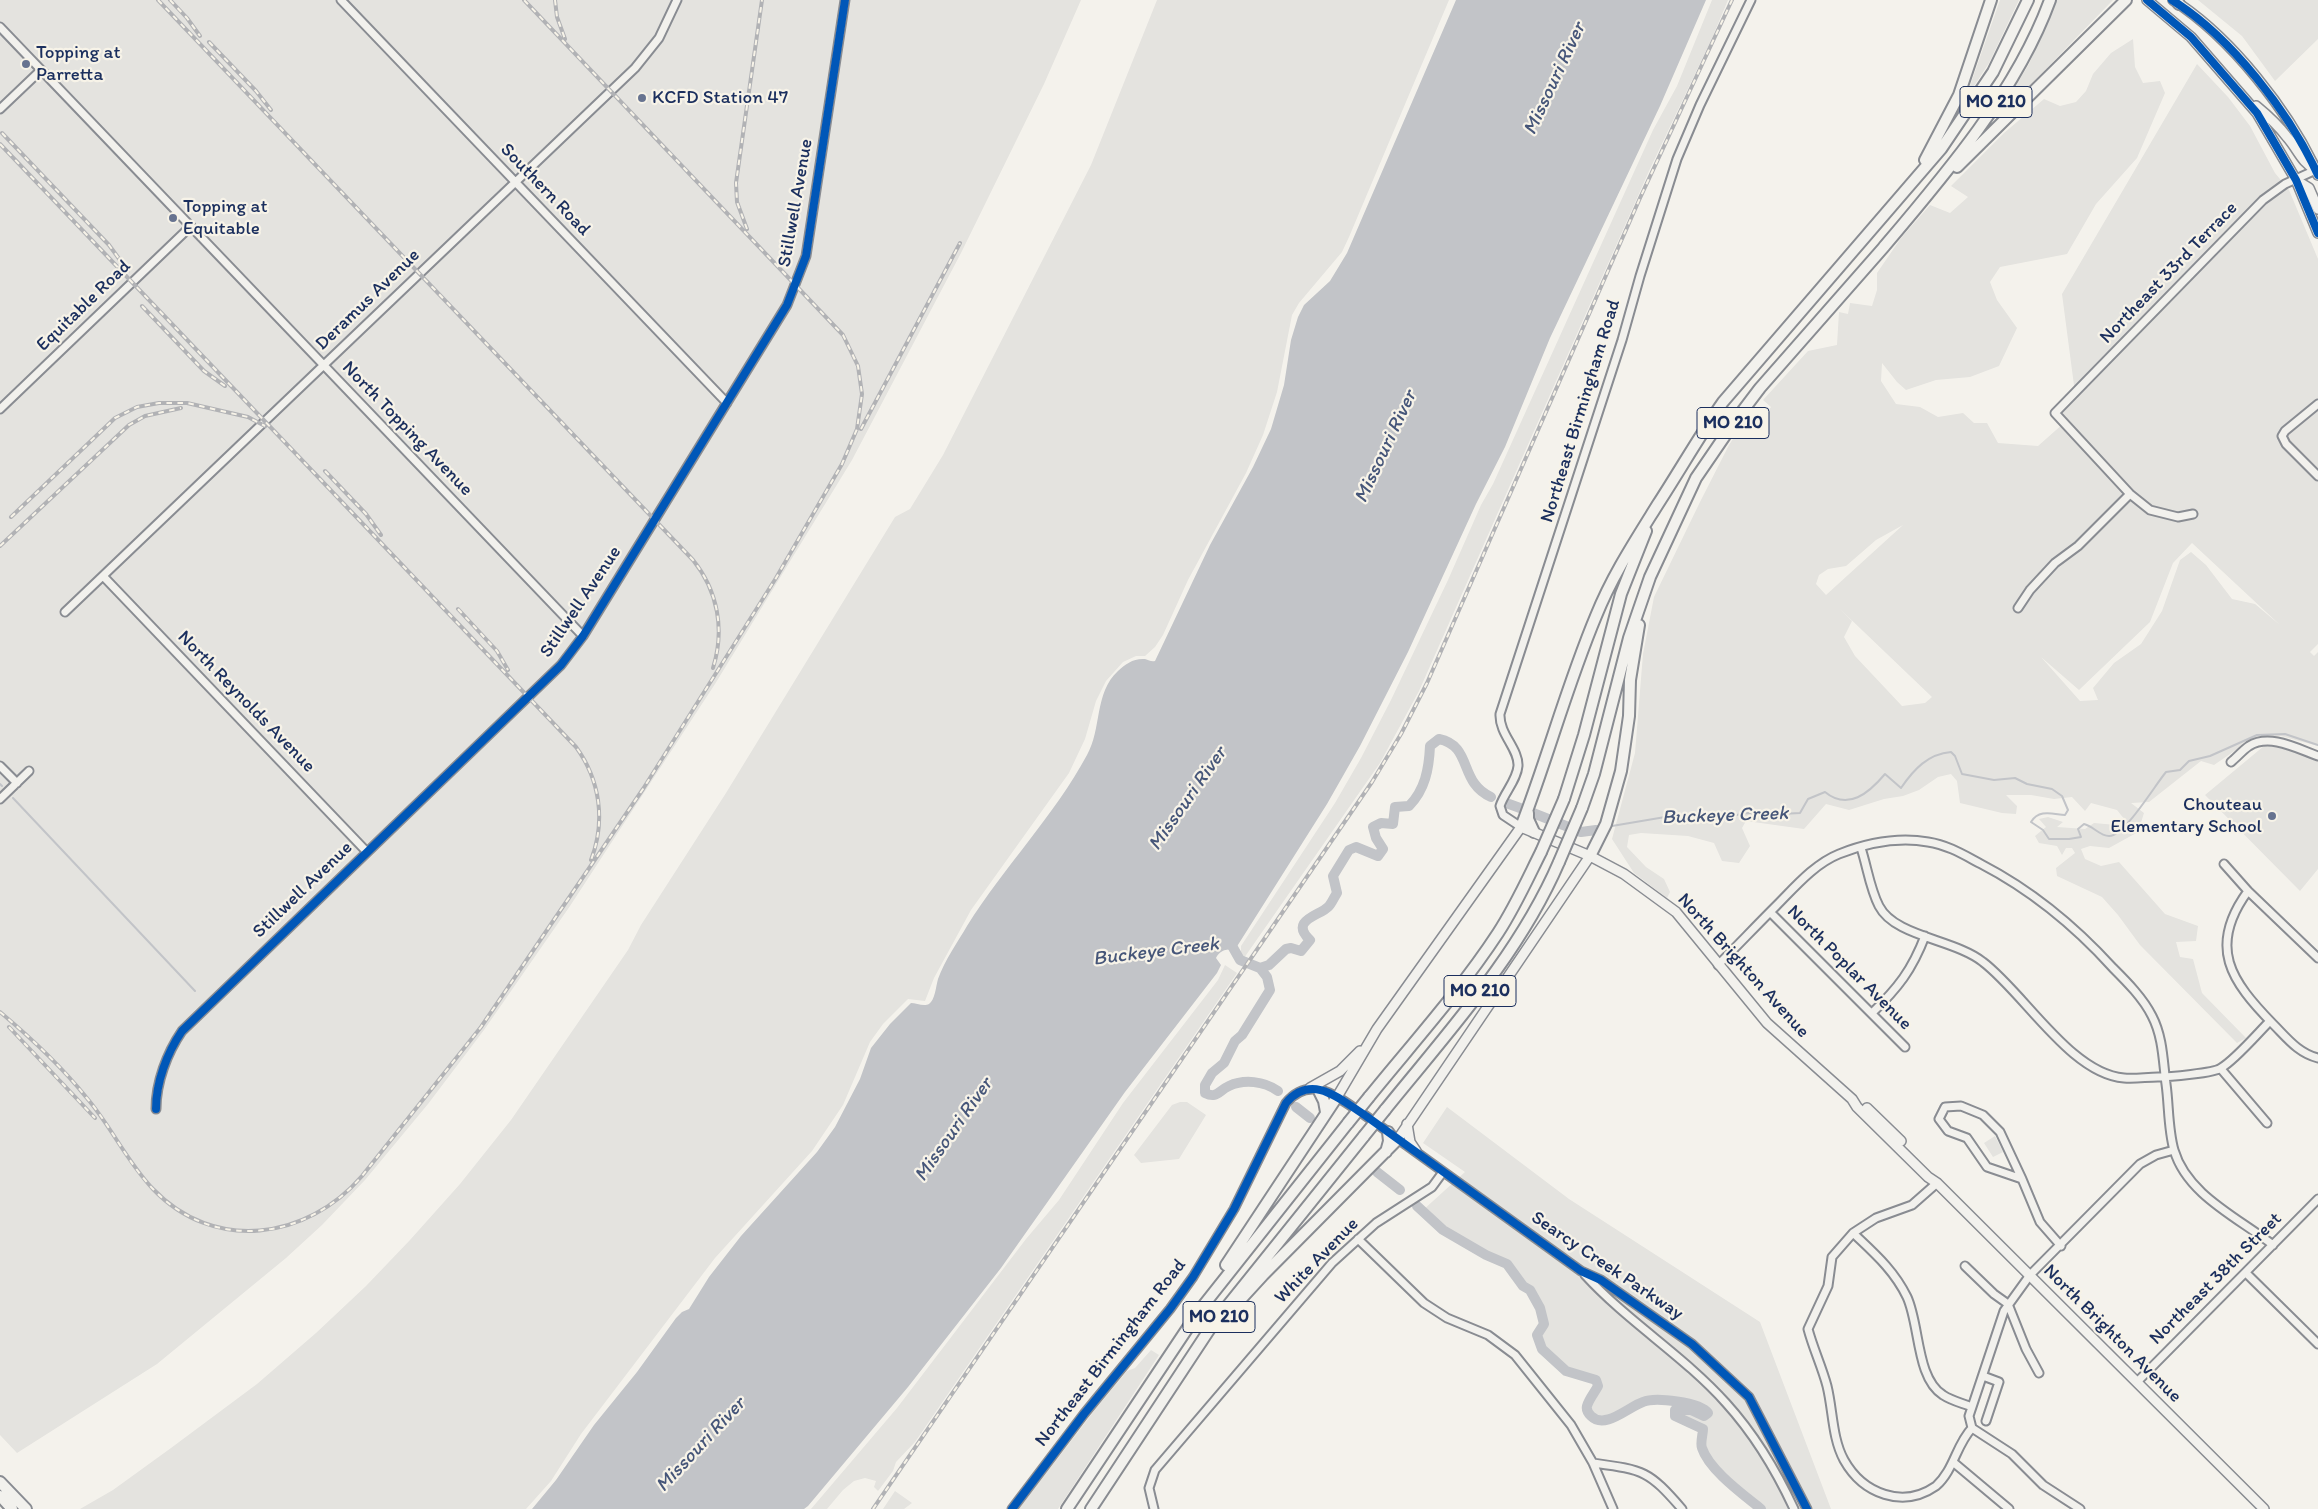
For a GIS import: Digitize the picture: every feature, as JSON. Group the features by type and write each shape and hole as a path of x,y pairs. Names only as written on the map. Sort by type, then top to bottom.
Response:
{"highway":[{"path":"1910,184 1938,138 1960,95 1991,0"},
{"name":"MO 210","path":"1067,1509 1210,1295 1440,1009 1498,932 1518,899 1564,799 1584,735 1621,594 1658,505 1704,429 1729,395 1940,149 1993,72 2028,0"},
{"name":"MO 210","path":"1091,1509 1186,1364 1242,1286 1490,980 1526,924 1559,862 1582,808 1594,774 1629,638 1650,577 1696,478 1760,388 1928,195 1986,118 2021,59 2050,0"},
{"path":"1928,195 2126,0"},
{"path":"1522,827 1596,614 1622,563 1658,505"},
{"path":"1590,856 1606,824 1621,771 1629,716 1630,680 1635,643 1650,577"},
{"path":"1528,810 1528,819 1534,832"},
{"path":"1314,1089 1324,1101 1326,1112"},
{"path":"1210,1295 1217,1278 1337,1097"},
{"path":"1385,1153 1389,1141 1388,1132"},
{"path":"1186,1364 1263,1275 1398,1139"},
{"path":"0,1482 26,1509"},
{"path":"0,1496 12,1509"}],"main road":[{"path":"2147,0 2171,18 2246,98 2267,129 2296,180 2318,233"},
{"path":"2176,1 2236,55 2267,90 2288,121 2317,171"},
{"path":"2246,98 2267,115 2289,138 2306,164 2317,171"},
{"path":"2296,180 2309,188 2318,209"},
{"name":"North Brighton Avenue","path":"1522,827 1590,856 1624,874 1676,912 1692,929 1718,965 1780,1036 1852,1099 1857,1107 1928,1177 1937,1182 2260,1508"},
{"path":"1337,1097 1368,1042 1522,827"},
{"path":"1398,1139 1590,856"},
{"path":"1314,1089 1340,1071 1368,1042"},
{"path":"1407,1124 1410,1142 1416,1151"}],"street":[{"name":"Southern Road","path":"340,0 727,403"},
{"name":"Deramus Avenue","path":"65,612 644,57 664,29 677,0"},
{"name":"Stillwell Avenue","path":"156,1109 157,1093 169,1052 182,1031 366,852 530,698 561,665 583,636 787,305 797,285 806,256 844,0"},
{"name":"Northeast Birmingham Road","path":"1522,827 1503,815 1500,806 1516,773 1518,763 1502,732 1500,714 1622,340 1677,159 1700,105 1751,0"},
{"name":"North Topping Avenue","path":"0,27 583,636"},
{"path":"0,109 41,70"},
{"name":"Northeast 33rd Terrace","path":"2130,494 2055,413 2263,200 2274,191 2317,171"},
{"name":"Equitable Road","path":"0,409 191,226"},
{"path":"2318,404 2285,431 2282,436 2286,444 2318,476"},
{"path":"2018,608 2030,590 2054,563 2078,546 2130,494 2150,510 2164,515 2178,517 2193,514"},
{"name":"North Reynolds Avenue","path":"103,576 366,852"},
{"path":"2231,762 2248,746 2265,741 2318,756"},
{"path":"0,766 17,783"},
{"path":"0,799 29,771"},
{"path":"1718,965 1816,868 1838,854 1886,841 1900,840 1941,845 1963,853 2044,902 2101,955 2146,1006 2158,1031 2174,1150 2187,1175 2227,1215 2257,1232 2273,1245"},
{"path":"1861,848 1878,904 1882,911 1898,926 1965,950 1984,962 2070,1050 2088,1064 2124,1078 2165,1077 2220,1070 2270,1021"},
{"path":"2224,864 2248,891 2318,958"},
{"path":"2248,891 2230,926 2228,958 2237,982 2246,996 2300,1051 2318,1058"},
{"name":"North Poplar Avenue","path":"1770,912 1905,1047"},
{"path":"1872,1013 1904,981 1918,955 1925,936"},
{"path":"2220,1070 2267,1123"},
{"name":"Northeast Birmingham Road","path":"1012,1509 1084,1414 1170,1309 1234,1209 1284,1108 1300,1091 1314,1089"},
{"path":"1314,1089 1337,1097"},
{"name":"Searcy Creek Parkway","path":"1337,1097 1416,1151 1581,1271 1603,1294 1725,1402 1770,1461 1794,1509"},
{"path":"2022,1179 1988,1167 1967,1138 1948,1131 1939,1118 1945,1107 1961,1106 1983,1115 2000,1132 2022,1179 2040,1222 2061,1246"},
{"path":"2080,1509 2043,1485 2012,1454 1972,1428 1969,1416 2008,1304 2030,1275 2061,1246 2140,1164 2156,1155 2174,1150"},
{"name":"White Avenue","path":"1154,1509 1149,1488 1155,1470 1306,1293 1332,1263 1358,1238 1376,1223 1432,1187 1443,1172"},
{"path":"1937,1182 1912,1205 1876,1218 1853,1233 1832,1257 1828,1286 1808,1329 1828,1388 1834,1428 1844,1460 1873,1492 1892,1498 1905,1499 1922,1494 1942,1480 1964,1438 1972,1428"},
{"name":"Northeast 38th Street","path":"2137,1382 2318,1200"},
{"path":"1853,1233 1894,1273 1907,1298 1916,1324 1923,1364 1931,1382 1942,1394 1972,1407"},
{"path":"1358,1238 1424,1303 1447,1318 1488,1335 1509,1349 1571,1425 1593,1463 1613,1509"},
{"path":"1965,1266 1994,1294 2008,1304 2026,1349 2039,1373"},
{"name":"Searcy Creek Parkway","path":"1581,1271 1601,1280 1692,1344 1749,1397 1807,1509"},
{"path":"2246,1273 2318,1344"},
{"path":"1982,1376 1998,1382 1986,1421"},
{"path":"1953,1462 2009,1509"},
{"path":"1593,1463 1627,1468 1644,1473 1661,1485 1682,1509"}],"shaded area":[{"path":"0,0 1081,0 1044,84 961,253 852,460 715,684 570,906 484,1030 428,1104 365,1180 322,1225 286,1258 157,1364 17,1453 0,1435"},
{"path":"1157,0 1449,0 1342,252 1299,303 1292,315 1277,392 1263,435 1246,473 1188,580 1163,635 1155,647 1145,656 1136,656 1123,662 1106,681 1096,701 1085,739 1069,773 971,910 934,978 925,1001 908,999 883,1024 870,1042 843,1105 812,1151 715,1258 581,1434 551,1481 526,1509 80,1509 113,1490 257,1384 316,1333 366,1286 410,1240 460,1184 511,1120 628,950 641,925 726,793 895,517 910,509 943,455 1091,165"},
{"path":"1712,0 1728,0 1649,171 1419,691 1380,763 1244,958 1241,956 1241,946 1335,803 1391,700 1481,505 1493,484 1653,130 1677,86"},
{"path":"2000,0 2019,0 1989,63 1965,100"},
{"path":"2057,0 2113,0 1994,122 2029,64"},
{"path":"2198,0 2318,0 2318,39 2275,81 2242,36"},
{"path":"2133,39 2135,67 2143,83 2160,81 2165,93 2137,158 2096,204 2067,254 2000,267 1990,282 1997,300 2017,328 1999,366 1970,377 1936,380 1906,390 1882,363 1881,381 1896,404 1920,407 1938,417 1963,413 1974,423 1987,423 1998,443 2038,446 2064,423 2055,413 2075,393 2062,294 2197,64 2228,97 2250,126 2275,173 2289,190 2318,259 2318,644 2310,652 2314,656 2318,652 2318,746 2281,736 2252,739 2214,765 2201,761 2149,802 2131,803 2144,813 2138,832 2109,848 2090,846 2081,849 2085,859 2101,866 2119,862 2165,914 2198,926 2196,941 2176,942 2180,957 2193,959 2202,993 2246,1038 2237,1043 2140,945 2102,897 2057,876 2056,868 2075,853 2072,848 2066,848 2062,855 2057,846 2039,843 2035,836 2046,827 2039,819 2048,817 2063,822 2057,827 2085,829 2094,823 2116,825 2125,820 2117,810 2091,803 2085,811 2072,797 2054,799 2031,795 2006,795 2017,806 2016,814 2002,813 1960,803 1957,781 1951,774 1938,777 1919,790 1903,796 1884,799 1849,810 1826,804 1804,829 1746,821 1742,828 1750,846 1739,863 1722,861 1714,843 1688,836 1641,833 1629,835 1627,847 1646,867 1664,879 1670,892 1667,898 1634,873 1612,839 1635,753 1643,654 1654,597 1729,445 1744,422 1759,423 1771,407 1763,400 1808,351 1837,345 1839,312 1848,314 1850,303 1872,306 1877,290 1877,273 1901,238 1930,205 1950,213 1968,197 1951,186 2004,133 2044,99 2060,106 2076,102 2086,91 2093,74 2111,53","holes":["1903,525 1826,595 1816,584 1819,575 1828,569 1846,566 1876,540","2192,543 2280,625 2255,604 2232,599 2206,565 2191,552 2180,560 2162,611 2141,644 2114,663 2093,688 2098,700 2080,701 2041,657 2079,690 2150,622 2173,563","1840,609 1932,697 1925,703 1902,706 1855,656 1844,637 1852,621"]},
{"name":"Chouteau Elementary School","path":"2270,741 2318,757 2318,869 2300,891 2205,795"},
{"path":"1225,965 1237,973 915,1442 896,1462 893,1471 878,1491 874,1487 876,1481 865,1478 854,1481 843,1490 827,1509 811,1509 897,1408 1026,1239 1059,1200 1123,1103 1218,980"},
{"path":"1187,1102 1206,1115 1179,1159 1141,1163 1134,1155 1172,1105"},
{"path":"1447,1107 1569,1199 1760,1322 1831,1509 1761,1509 1758,1507 1722,1475 1708,1459 1701,1447 1703,1429 1675,1416 1675,1410 1685,1409 1704,1416 1708,1413 1705,1409 1687,1403 1660,1400 1644,1402 1604,1421 1594,1419 1586,1407 1598,1386 1596,1380 1566,1371 1542,1349 1537,1335 1544,1324 1540,1308 1530,1290 1523,1286 1507,1264 1486,1255 1443,1230 1422,1211 1465,1172 1423,1143"},
{"path":"1995,1136 2003,1152 1993,1157 1984,1143"},
{"path":"1151,1350 1159,1355 1058,1509 1019,1509 1127,1371 1135,1368"},
{"path":"895,1491 912,1503 904,1509 883,1509"}],"water":[{"name":"Missouri River","path":"1456,0 1706,0 1660,106 1550,338 1505,447 1476,504 1408,652 1360,746 1327,804 1236,948 1223,951 1218,955 1216,958 1221,965 1217,973 1125,1092 1001,1268 908,1387 808,1506 804,1509 532,1509 556,1480 594,1425 637,1372 676,1318 682,1312 689,1309 709,1277 741,1236 817,1152 835,1127 860,1079 871,1048 890,1024 911,1003 925,1005 931,1002 944,965 967,926 981,904 1060,799 1087,755 1092,745 1105,690 1110,680 1121,668 1133,661 1145,659 1155,661 1210,545 1253,467 1271,429 1284,385 1291,340 1298,317 1304,305 1330,281 1347,253"}],"waterway":[{"name":"Buckeye Creek","path":"1612,826 1677,815 1708,820 1748,813 1761,815 1800,813 1808,799 1825,792 1842,800 1858,797 1872,788 1885,774 1901,788 1916,769 1928,759 1951,752 1955,756 1962,774 1994,780 2015,778 2027,784 2052,789 2062,796 2068,810 2065,815 2042,814 2038,815 2031,822 2043,830 2049,839 2081,837 2078,829 2084,824 2109,836 2115,834 2131,820 2166,772 2180,770 2189,761 2210,756 2257,735 2285,734 2318,745"},
{"name":"Buckeye Creek","path":"1225,943 1231,944 1240,960 1260,968 1269,965 1286,949 1291,948 1301,951 1310,940 1304,933 1304,923 1324,910 1332,902 1337,893 1333,876 1349,850 1356,847 1378,856 1383,849 1376,838 1373,827 1381,823 1393,824 1395,807 1409,806 1414,800 1425,779 1429,763 1430,746 1439,739 1450,743 1457,749 1474,783 1491,797"},
{"path":"13,798 195,991"},
{"name":"Buckeye Creek","path":"1509,804 1520,808"},
{"name":"Buckeye Creek","path":"1533,813 1581,832 1596,830"},
{"path":"1260,968 1267,977 1270,990 1242,1035 1235,1041 1224,1063 1212,1073 1205,1085 1205,1093 1215,1095 1229,1086 1241,1082 1260,1083 1278,1091"},
{"path":"1296,1107 1310,1118"},
{"path":"1377,1172 1400,1190"},
{"path":"1417,1206 1443,1230 1486,1255 1507,1264 1523,1286 1530,1290 1540,1308 1544,1324 1537,1335 1542,1349 1566,1371 1596,1380 1598,1386 1587,1407 1591,1416 1597,1420 1610,1419 1643,1402 1657,1400 1677,1401 1703,1409 1708,1413 1704,1416 1691,1410 1675,1410 1675,1416 1703,1429 1701,1446 1712,1465 1728,1482 1761,1509"}],"railway":[{"path":"158,0 693,560 702,572 717,611 719,625 717,654 713,668"},
{"path":"170,0 187,18 200,36"},
{"path":"0,1012 66,1074 95,1108 127,1156 153,1189 177,1209 204,1223 231,1230 260,1230 288,1225 315,1214 340,1198 362,1176 481,1027 643,789 776,578 842,464 857,429 862,394 858,366 843,335 524,0"},
{"path":"555,0 557,17 565,39"},
{"path":"747,229 737,202 736,183 762,0"},
{"path":"873,1509 1372,782 1401,734 1427,683 1640,198 1732,0"},
{"path":"209,42 256,91 271,110"},
{"path":"2,133 109,245 128,271"},
{"path":"0,144 576,747 591,773 598,801 598,831 591,860"},
{"path":"861,429 960,243"},
{"path":"142,306 204,371 225,386"},
{"path":"11,517 115,418 137,407 159,403 187,403 248,417 265,426"},
{"path":"0,546 129,425 145,416 181,408"},
{"path":"325,471 366,514 381,535"},
{"path":"458,609 497,651 508,670"},
{"path":"9,1027 95,1118"}],"cycle path":[{"path":"156,1109 163,1068 182,1031 561,665 583,636 787,305 806,256 845,0"},
{"path":"2147,0 2191,37 2257,113 2296,180 2318,233"},
{"path":"2172,0 2216,34 2256,78 2291,126 2318,175"},
{"path":"1012,1509 1084,1414 1170,1309 1193,1277 1234,1209 1286,1103 1296,1094 1316,1089 1337,1097 1366,1116 1581,1271 1601,1280 1692,1344 1749,1397 1807,1509"}],"place":[{"name":"Topping at Parretta","path":"26,64"},
{"name":"KCFD Station 47","path":"642,98"},
{"name":"Topping at Equitable","path":"173,218"},
{"name":"Chouteau Elementary School","path":"2272,816"}]}
